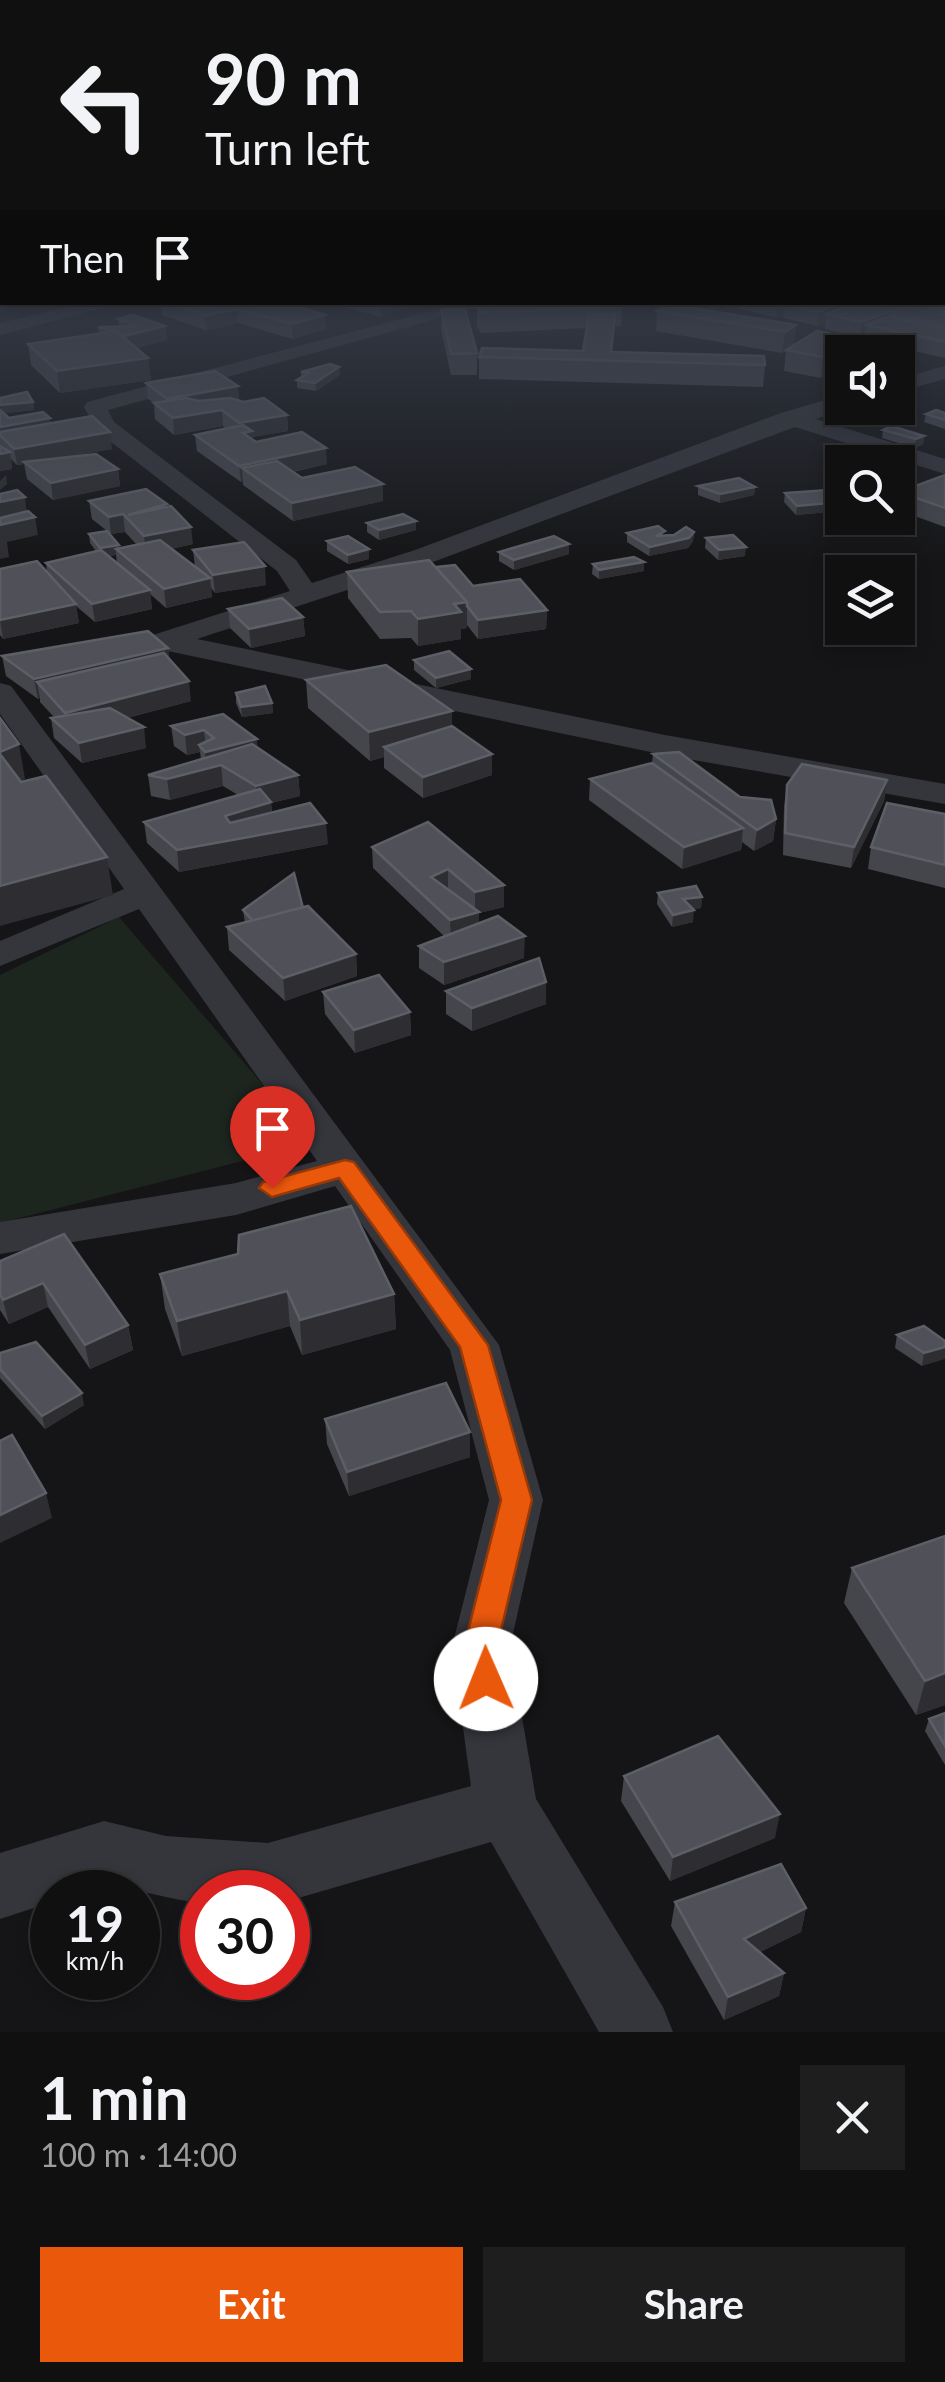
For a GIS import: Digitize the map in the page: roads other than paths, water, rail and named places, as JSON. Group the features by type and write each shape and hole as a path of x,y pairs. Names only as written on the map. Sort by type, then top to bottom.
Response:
{"street":[{"path":"216,375 95,407 105,426 288,566 306,594"},
{"path":"76,660 163,641 424,556 825,407"},
{"path":"789,418 945,468"},
{"path":"163,641 665,745 945,794"},
{"path":"8,680 146,893 474,1345 516,1500 480,1647 506,1808 638,2032"},
{"path":"0,955 146,893"},
{"path":"0,1238 236,1198 345,1168"},
{"path":"0,1886 104,1853 166,1868 268,1875 347,1849 506,1808"}]}
